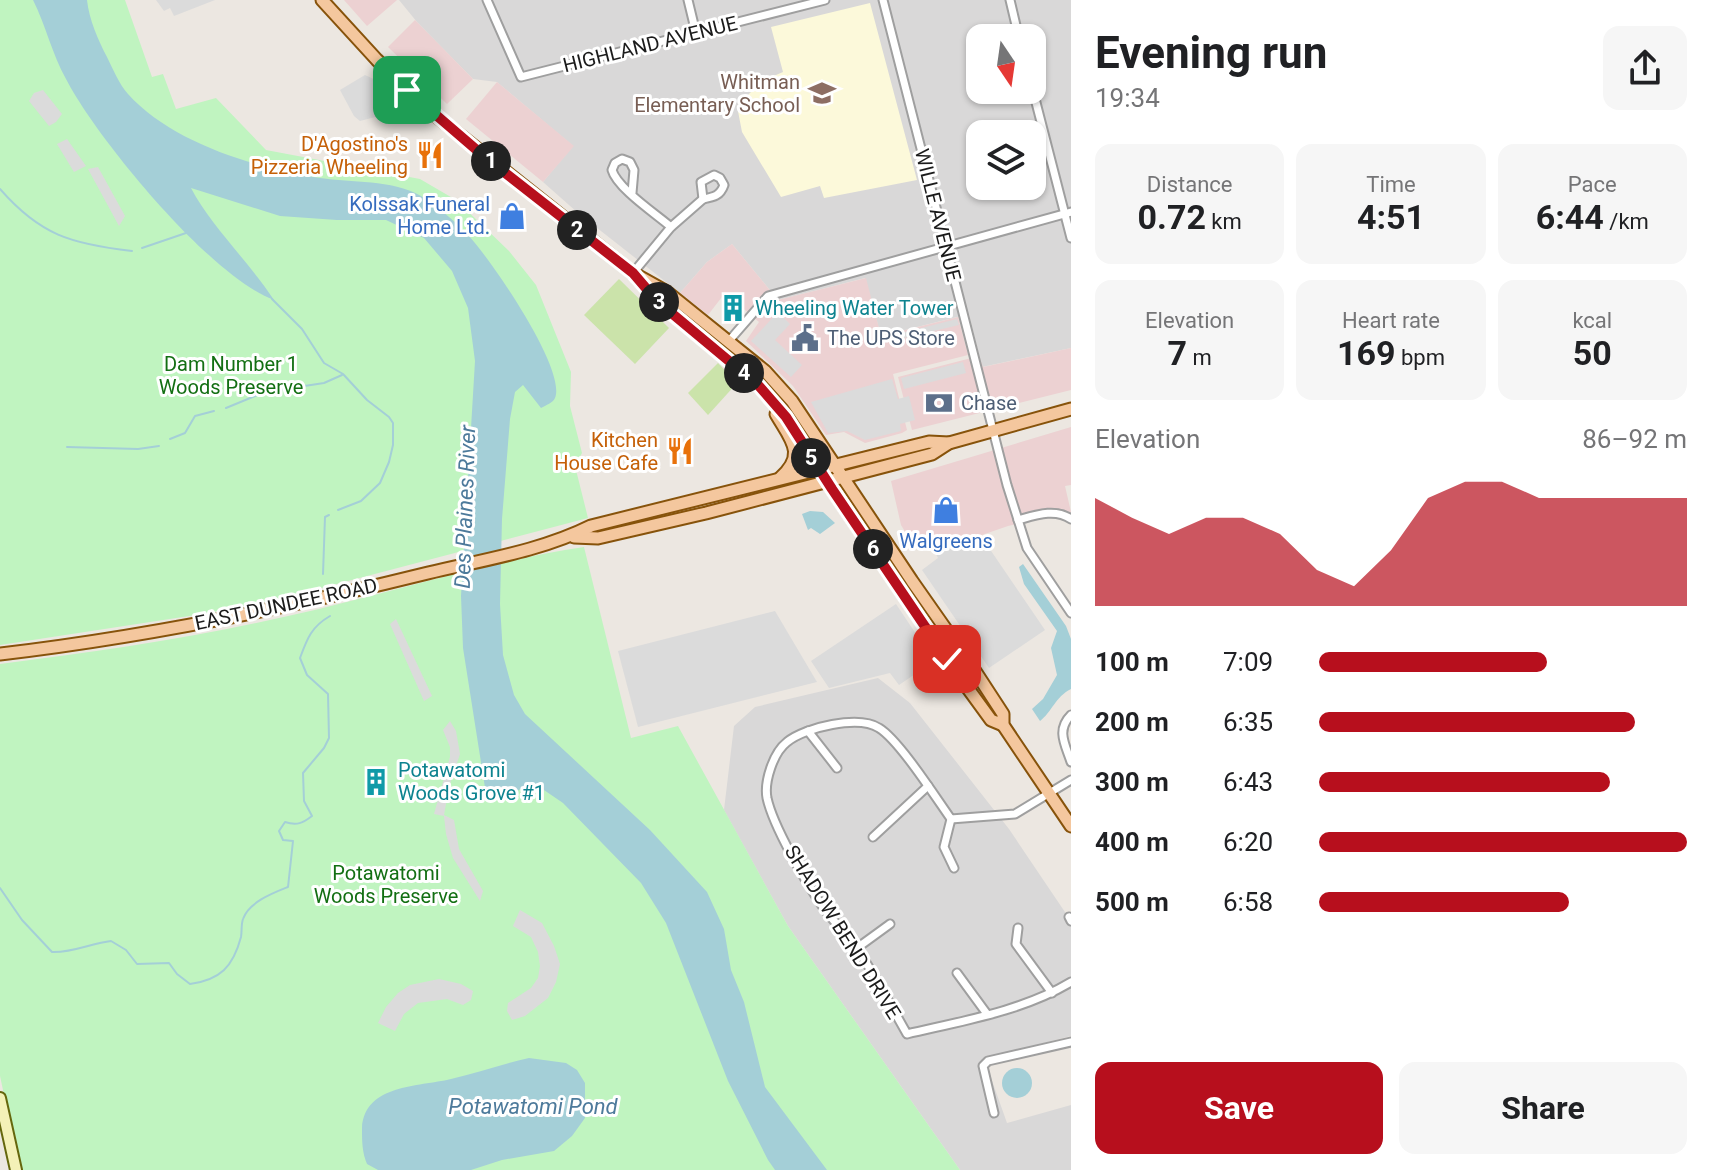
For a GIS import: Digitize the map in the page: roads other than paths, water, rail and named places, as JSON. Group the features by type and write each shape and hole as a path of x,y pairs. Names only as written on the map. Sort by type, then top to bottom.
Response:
{"main road":[{"path":"322,0 377,60 431,112 633,273 667,292 765,371 792,401 973,668 1003,714 1003,725"},
{"path":"633,273 657,301 759,386 786,417 956,672 991,720 1003,725 1071,826"},
{"path":"759,386 795,449 793,464 779,478"},
{"name":"EAST DUNDEE ROAD","path":"569,537 598,538 844,477 932,454 949,443 1071,409"},
{"name":"EAST DUNDEE ROAD","path":"0,654 70,646 257,613 512,552 569,537 591,526 779,478 929,442 949,443"}],"street":[{"name":"HIGHLAND AVENUE","path":"487,0 521,77 825,0"},
{"path":"688,0 696,33"},
{"name":"WILLE AVENUE","path":"883,0 1018,520 1027,548 1071,613"},
{"path":"1010,0 1016,24"},
{"path":"1037,104 1068,213 1071,238"},
{"path":"632,193 634,170 630,162 622,159 615,163 612,170 614,177 632,193 671,227"},
{"path":"633,273 671,227 703,199"},
{"path":"728,342 768,296 1068,213"},
{"path":"1018,520 1054,512 1071,519"},
{"path":"1071,715 1063,723 1061,734 1071,762"},
{"name":"SHADOW BEND DRIVE","path":"951,819 883,730 869,722 844,723 808,731 785,743 770,770 766,795 776,825 823,907 857,948 907,1034 987,1014 1052,993 1071,982"},
{"path":"808,731 837,768"},
{"path":"954,868 944,847 951,819 1015,814 1071,780"},
{"path":"873,837 928,786"},
{"path":"857,948 890,924"},
{"path":"1018,928 1016,944 1052,993"},
{"path":"957,973 987,1014"},
{"path":"994,1113 983,1066 988,1061 1071,1042"},
{"path":"0,1098 16,1170"}],"water":[{"path":"33,0 87,0 97,37 122,86 146,111 168,126 216,151 269,168 320,178 384,184 421,196 468,235 508,289 538,339 556,384 554,400 541,408 523,385 515,392 510,419 502,519 500,604 503,655 514,695 525,714 650,830 707,892 724,929 731,970 744,1002 765,1087 827,1170 775,1170 768,1160 728,1081 666,923 641,883 563,803 541,788 522,788 509,796 492,800 486,794 463,648 461,596 475,361 468,308 452,271 424,238 386,220 280,216 191,188 274,300 249,287 220,265 158,204 103,136 61,69"},
{"path":"823,512 835,523 820,534 811,528 808,530 802,514"},
{"path":"1023,564 1066,626 1071,639 1071,689 1040,721 1032,709 1043,699 1057,675 1051,648 1057,631 1024,584 1019,567"},
{"name":"Potawatomi Pond","path":"529,1058 566,1063 577,1070 585,1083 585,1118 572,1136 554,1151 502,1160 471,1170 378,1170 367,1164 362,1128 365,1114 383,1095"},
{"path":"1017,1068 1028,1072 1032,1083 1028,1094 1017,1098 1006,1094 1002,1083 1006,1072"}],"waterway":[{"path":"0,189 29,217 58,235 91,245 132,251"},
{"path":"142,248 186,233"},
{"path":"272,299 302,329 324,363 343,374 393,423 393,445 380,483 361,501 338,510"},
{"path":"226,408 265,392 324,383 342,375"},
{"path":"170,439 185,433 195,416 214,411"},
{"path":"67,447 138,449 159,446"},
{"path":"323,574 325,517 329,515"},
{"path":"0,888 22,920 52,952 111,941 126,950 137,964 169,963 190,984 210,979 224,970 238,947 246,913 262,899 288,887 293,841 283,840 279,831 285,822 300,823 312,816 304,801 303,773 329,738 328,694 307,675 300,658 310,634 330,616"}],"place":[{"name":"Whitman Elementary School","path":"822,93"},
{"name":"D'Agostino's Pizzeria Wheeling","path":"430,155"},
{"name":"Kolssak Funeral Home Ltd.","path":"512,216"},
{"name":"Wheeling Water Tower","path":"733,308"},
{"name":"The UPS Store","path":"805,338"},
{"name":"Chase","path":"939,403"},
{"name":"Kitchen House Cafe","path":"680,451"},
{"name":"Walgreens","path":"946,510"},
{"name":"Potawatomi Woods Grove #1","path":"376,782"}],"park label":[{"name":"Dam Number 1 Woods Preserve","path":"231,376"},
{"name":"Potawatomi Woods Preserve","path":"386,884"}],"water label":[{"name":"Des Plaines River","path":"465,507"}]}
